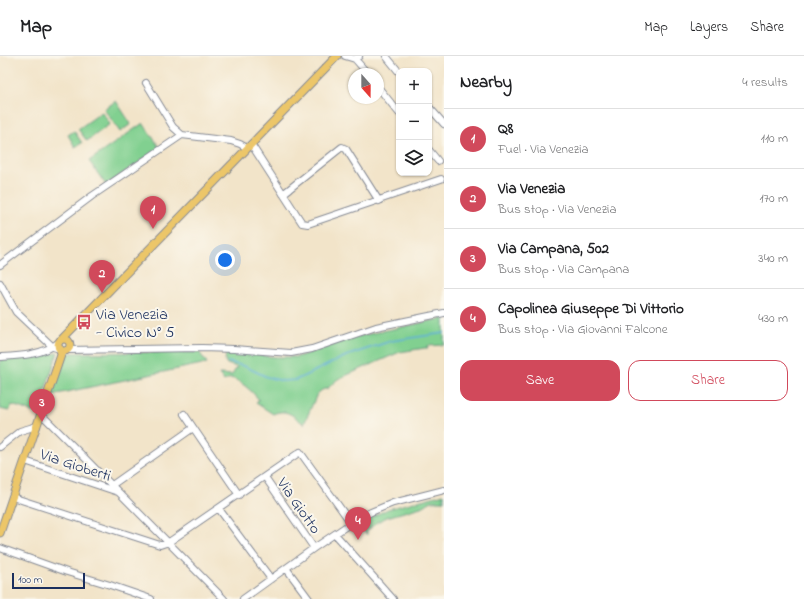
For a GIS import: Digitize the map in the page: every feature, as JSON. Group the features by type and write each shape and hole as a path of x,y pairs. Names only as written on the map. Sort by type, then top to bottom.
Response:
{"main road":[{"path":"0,533 63,347 71,330 337,56"}],"street":[{"path":"345,56 357,57 364,68"},
{"path":"386,56 396,68"},
{"path":"146,83 173,127 182,135 231,141 249,146 302,223 308,224 441,180"},
{"path":"384,94 396,109"},
{"path":"432,110 444,124"},
{"path":"0,265 92,196 182,135"},
{"path":"283,194 342,147 346,149 379,201"},
{"path":"432,154 438,161"},
{"path":"0,283 16,312 63,347"},
{"path":"0,357 28,355 63,347 77,349 221,349 291,354 312,349 376,327 444,313"},
{"path":"41,413 224,599"},
{"path":"184,414 239,495"},
{"path":"0,447 20,431 37,426"},
{"path":"112,485 193,428"},
{"path":"12,496 160,545 169,542 219,509 300,452 351,523"},
{"name":"Via Gioberti","path":"25,461 119,492"},
{"name":"Via Giotto","path":"265,477 314,548"},
{"path":"243,599 314,548 351,523 371,512 393,503 444,490"},
{"path":"219,509 271,579"},
{"path":"335,534 393,599"},
{"path":"0,548 67,572 151,599"},
{"path":"286,568 309,599"}],"green space":[{"path":"116,101 131,124 120,132 104,109"},
{"path":"102,112 110,124 87,141 78,129"},
{"path":"143,123 160,148 106,185 89,161"},
{"path":"74,131 82,143 75,147 68,135"},
{"path":"444,318 444,345 427,346 428,348 400,352 338,379 328,388 317,394 304,424 286,412 278,412 273,414 256,403 259,400 242,384 230,378 224,381 219,374 232,375 237,367 227,364 225,361 226,352 276,357 297,357 355,337"},
{"path":"199,352 207,363 52,395 67,353"},
{"path":"58,353 39,407 35,407 33,412 12,405 9,411 0,409 0,360"},
{"path":"444,494 444,501 432,501 421,507 387,517 377,522 367,531 367,535 357,524 388,509"}],"waterway":[{"path":"228,362 244,366 267,377 283,381 296,380 346,356 391,341 444,333"}],"place":[{"name":"Q8","path":"153,229"},
{"name":"Via Venezia","path":"102,293"},
{"name":"Via Venezia - Civico N° 5","path":"84,322"},
{"name":"Via Campana, 502","path":"42,422"},
{"name":"Capolinea Giuseppe Di Vittorio","path":"358,540"}]}
